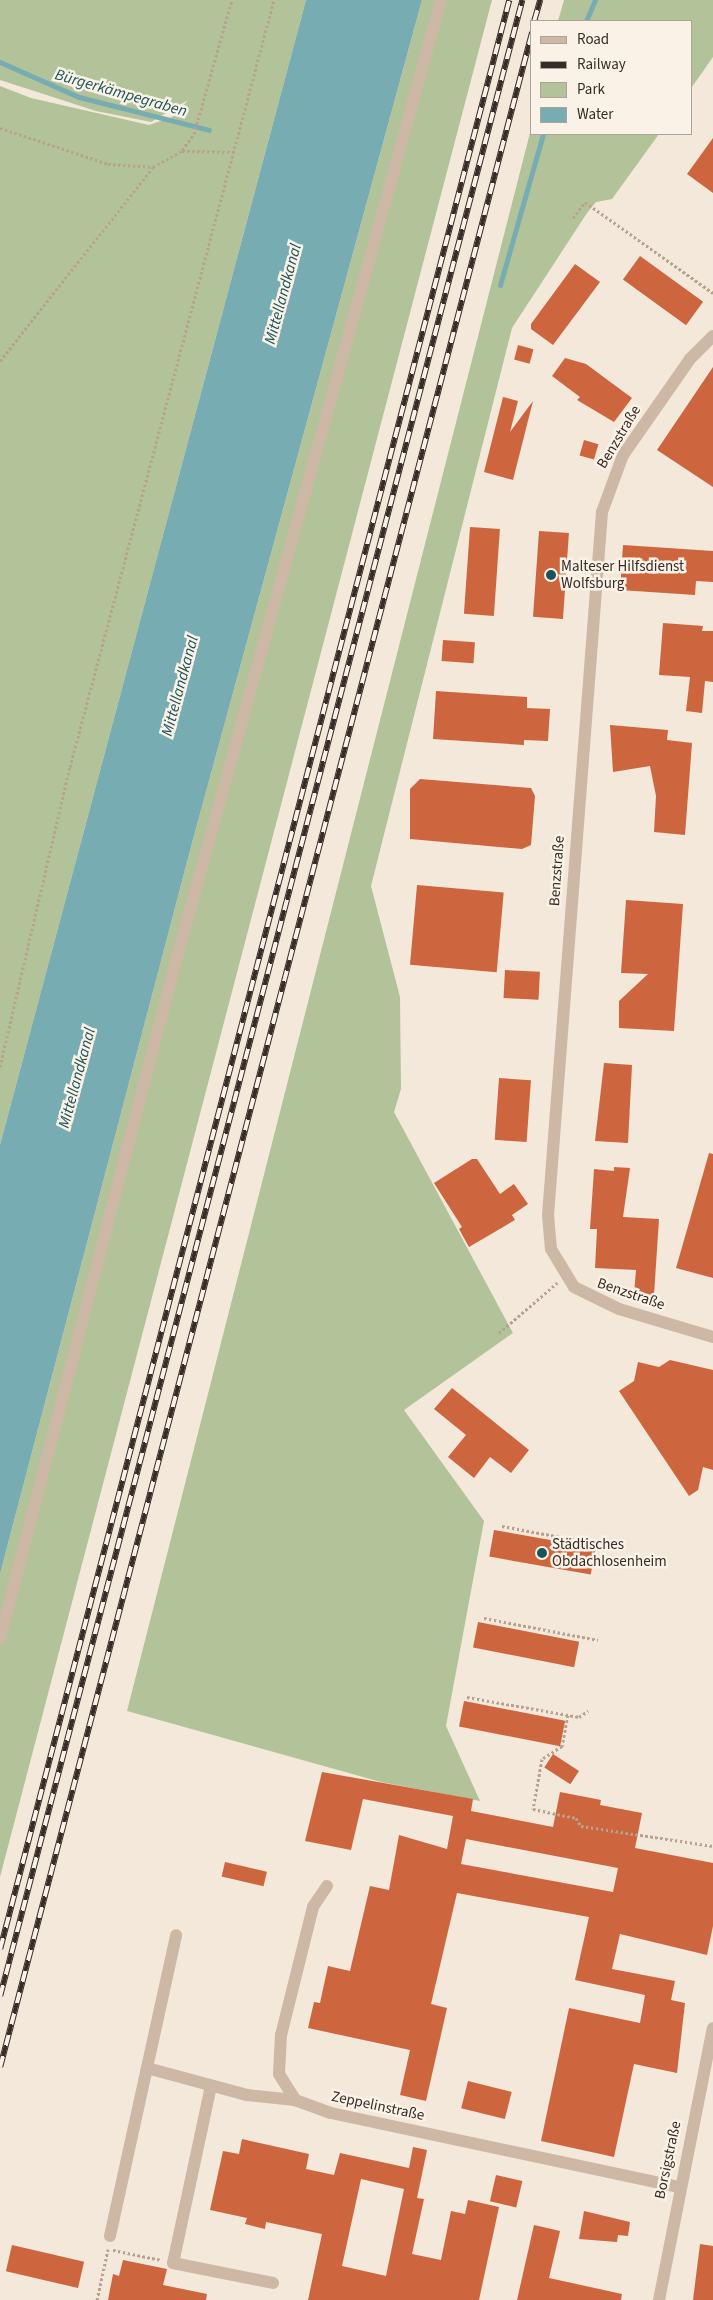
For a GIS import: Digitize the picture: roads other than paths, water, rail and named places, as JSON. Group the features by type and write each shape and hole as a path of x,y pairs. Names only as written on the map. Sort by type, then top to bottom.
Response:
{"street":[{"path":"0,1639 176,959 441,0"},
{"name":"Benzstraße","path":"713,336 690,359 623,455 602,512 549,1185 551,1249 565,1277 601,1303 713,1337"},
{"path":"295,2100 279,2074 281,2035 312,1907 327,1886"},
{"path":"110,2236 176,1935"},
{"name":"Borsigstraße","path":"659,2300 678,2187 713,2028"},
{"name":"Zeppelinstraße","path":"147,2068 211,2086 295,2100 332,2113 678,2187"},
{"path":"211,2086 173,2263 273,2283"}],"water":[{"name":"Mittellandkanal","path":"306,0 422,0 192,843 0,1574 0,1145"}],"waterway":[{"name":"Bürgerkämpegraben","path":"586,20 595,0"},
{"name":"Bürgerkämpegraben","path":"0,62 79,97 209,130"},
{"name":"Bürgerkämpegraben","path":"500,285 543,135"}],"railway":[{"path":"0,1949 509,0"},
{"path":"0,1996 522,0"},
{"path":"534,20 540,0"},
{"path":"0,2067 530,40"}],"place":[{"name":"Malteser Hilfsdienst Wolfsburg","path":"551,575"},
{"name":"Städtisches Obdachlosenheim","path":"542,1553"}]}
